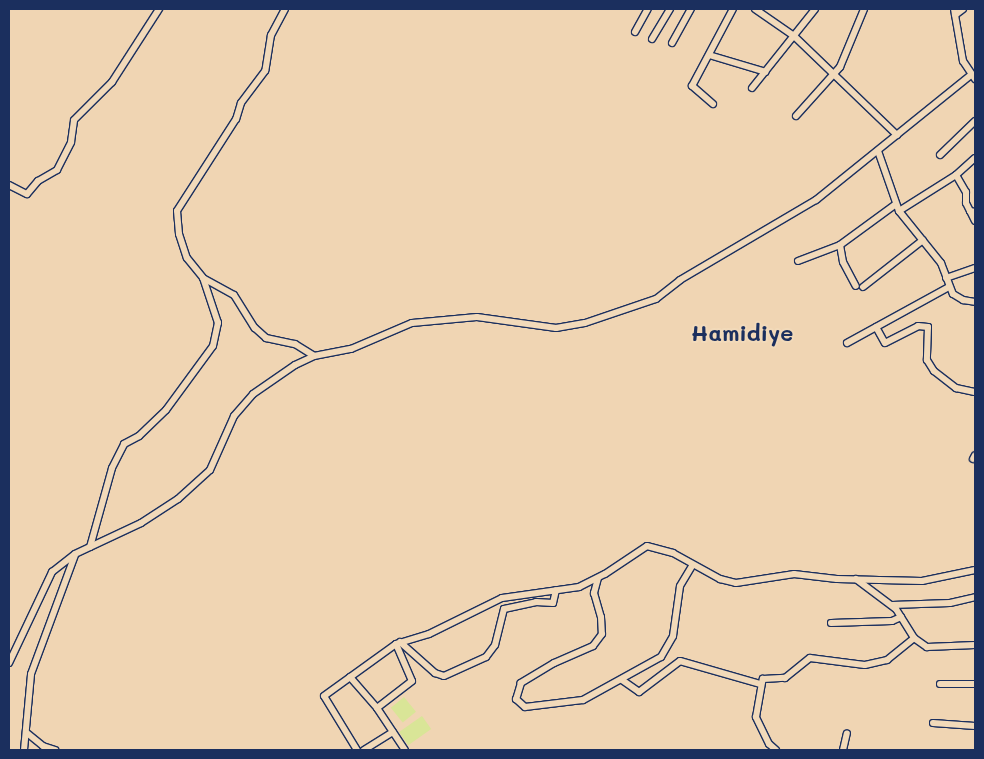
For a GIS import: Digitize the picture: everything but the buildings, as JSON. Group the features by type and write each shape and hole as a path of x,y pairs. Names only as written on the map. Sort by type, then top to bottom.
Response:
{"street":[{"path":"9,185 27,194 38,181 57,170 71,142 74,120 112,82 159,9"},
{"path":"90,547 112,468 124,444 139,436 166,410 213,346 218,323 203,278 187,258 179,234 177,211 236,119 241,103 265,71 271,35 284,9"},
{"path":"635,32 648,9"},
{"path":"652,39 670,9"},
{"path":"672,43 692,9"},
{"path":"713,104 692,86 733,9"},
{"path":"755,9 794,36 897,135"},
{"path":"752,88 815,9"},
{"path":"796,116 834,73 864,9"},
{"path":"9,663 52,572 75,554 141,522 178,499 210,470 234,416 253,394 295,365 314,356 351,349 412,323 478,317 556,328 585,324 656,300 728,250 816,200 973,76 957,41 954,12 963,9"},
{"path":"709,55 766,72"},
{"path":"940,155 975,121"},
{"path":"878,151 898,208 941,263 949,287 963,300 975,302"},
{"path":"798,261 840,245 898,208 956,176 975,158"},
{"path":"956,176 966,192 966,203 973,211 975,222"},
{"path":"840,245 843,262 859,286 923,240"},
{"path":"946,278 975,268"},
{"path":"203,278 234,295 256,328 266,338 294,344 314,356"},
{"path":"847,343 949,287"},
{"path":"876,327 885,343 918,326 928,327 927,360 934,371 956,388 975,392"},
{"path":"356,750 324,696 398,643 458,621 502,598 579,587 598,578 647,546 673,553 692,566 736,583 794,574 855,579 922,581 975,570"},
{"path":"24,750 31,674 75,554"},
{"path":"598,578 594,592 601,617 602,634 593,646 554,663 522,683 516,698 525,707 546,706 583,700 661,657 678,622 676,606 680,586 692,566"},
{"path":"855,579 890,604 914,638 926,647 975,645"},
{"path":"398,643 435,673 444,676 486,656 495,645 504,609 536,602 553,603 556,590"},
{"path":"890,604 950,603 975,597"},
{"path":"831,623 892,621 901,617"},
{"path":"776,750 768,744 756,717 760,684 763,679 785,678 810,658 866,665 887,660 914,638"},
{"path":"377,708 412,680 398,643"},
{"path":"622,680 639,692 680,661 760,684"},
{"path":"350,677 377,708 405,750"},
{"path":"940,684 975,684"},
{"path":"933,723 975,726"},
{"path":"27,732 43,746 55,750"},
{"path":"364,750 393,732"},
{"path":"843,750 847,733"}],"green space":[{"path":"404,697 416,712 403,722 391,708"},
{"path":"422,716 431,729 408,745 399,732"}],"district":[{"name":"Hamidiye","path":"742,333"}]}
